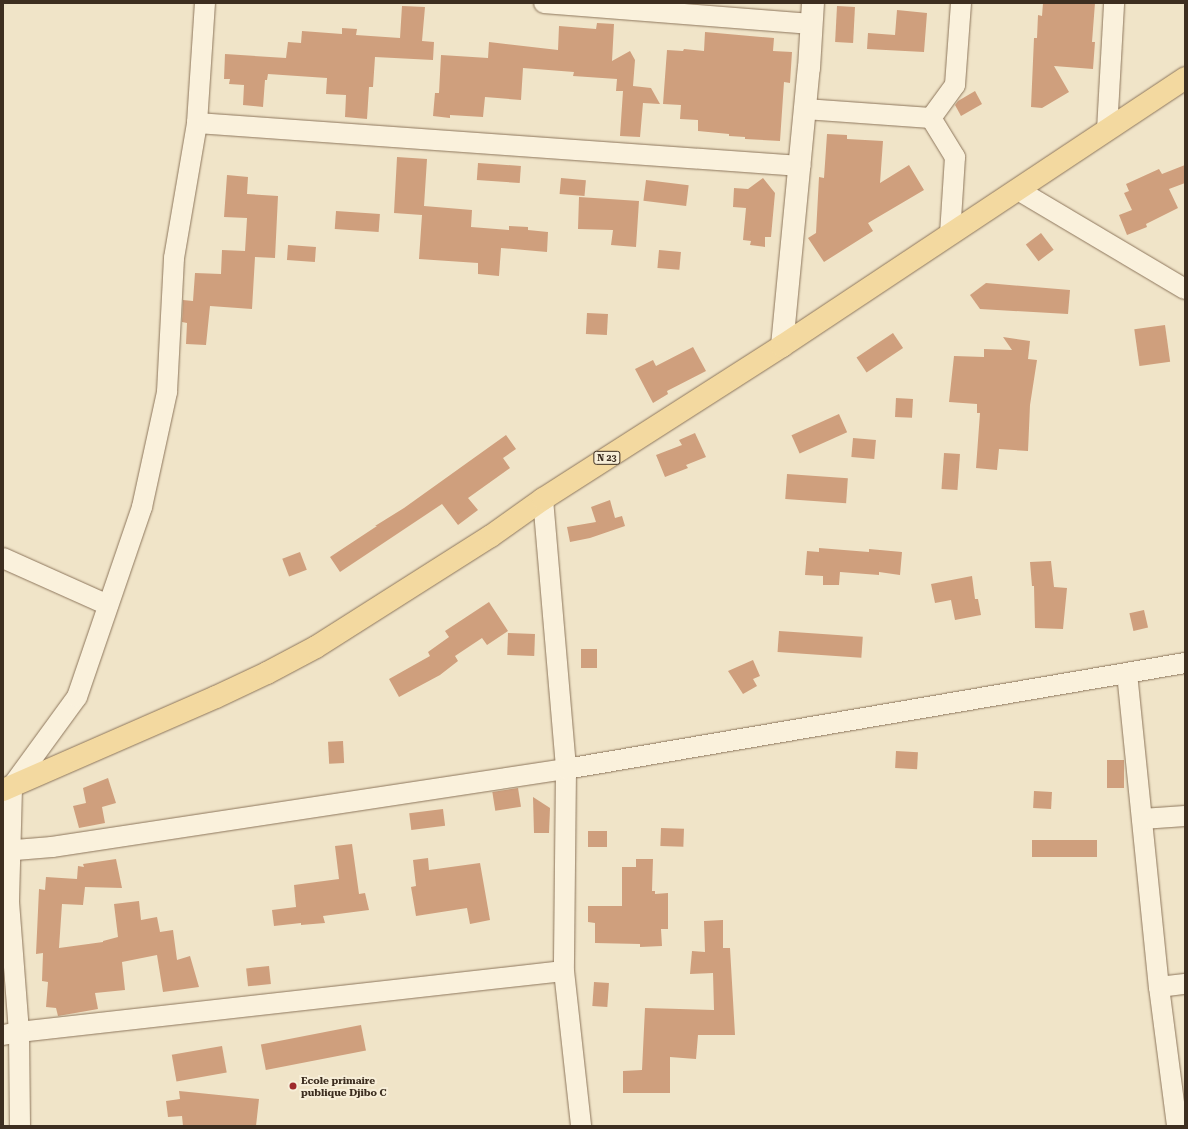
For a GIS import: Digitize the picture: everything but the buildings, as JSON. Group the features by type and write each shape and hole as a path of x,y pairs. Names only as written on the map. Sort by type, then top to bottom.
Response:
{"main road":[{"name":"N 23","path":"8,788 267,673 316,646 485,540 543,499 782,346 1185,78"}],"street":[{"path":"20,1126 11,1033 9,902 6,851 8,788 77,697 142,507 166,392 174,258 197,123 205,3"},
{"path":"544,3 812,13 800,166 782,346"},
{"path":"931,118 955,85 961,3"},
{"path":"1107,130 1114,3"},
{"path":"805,109 931,118"},
{"path":"931,118 955,157 950,235"},
{"path":"197,123 800,166"},
{"path":"1018,190 1185,289"},
{"path":"543,499 566,769 564,971 581,1126"},
{"path":"3,558 108,605"},
{"path":"6,851 52,847 566,769 1185,663"},
{"path":"1127,673 1159,987 1177,1126"},
{"path":"1142,819 1185,816"},
{"path":"11,1033 564,971"},
{"path":"1159,987 1185,984"}],"place":[{"name":"Ecole primaire publique Djibo C","path":"293,1086"}]}
